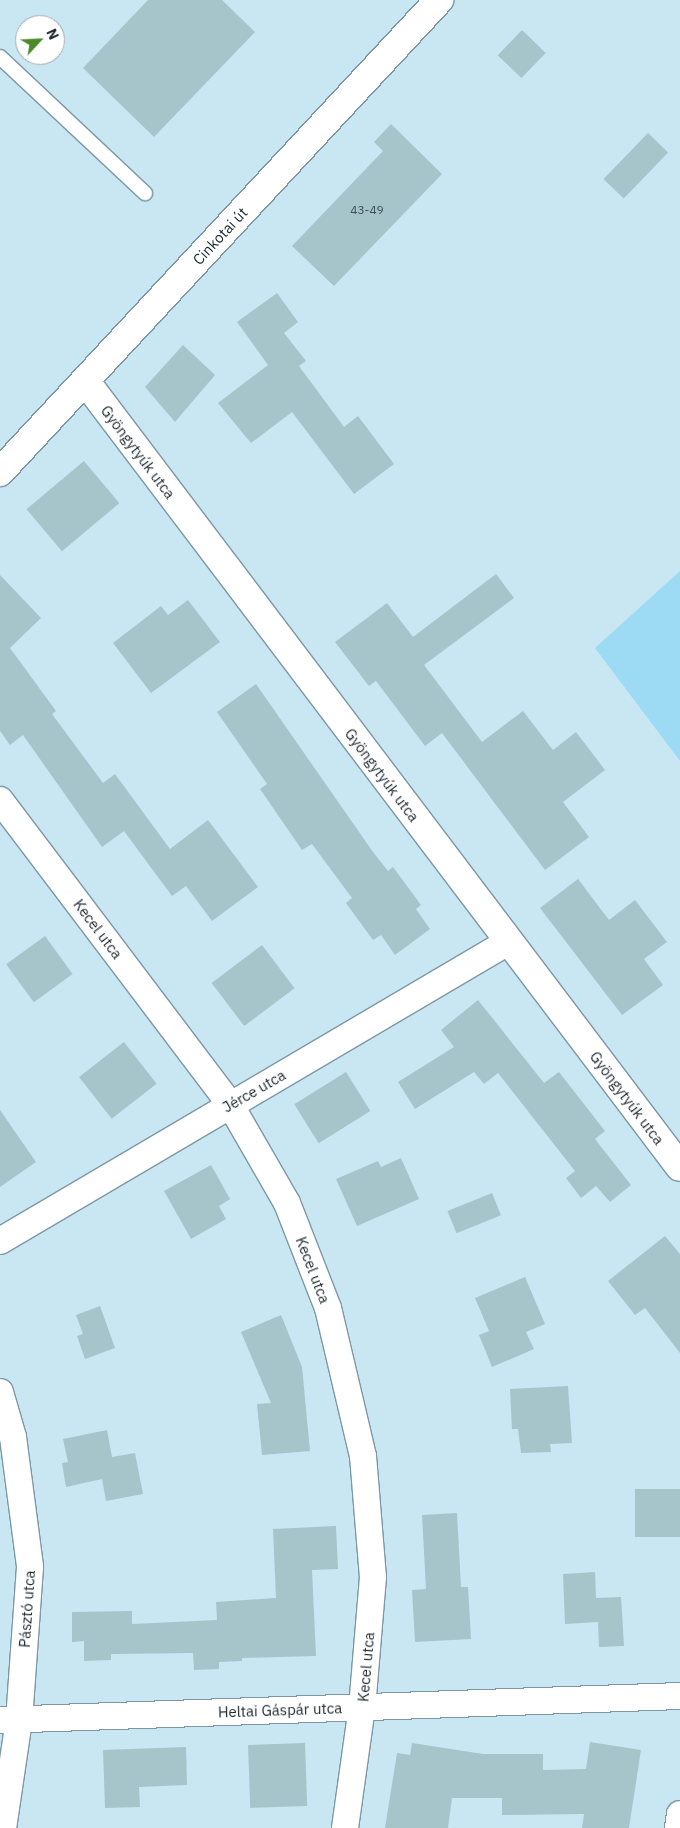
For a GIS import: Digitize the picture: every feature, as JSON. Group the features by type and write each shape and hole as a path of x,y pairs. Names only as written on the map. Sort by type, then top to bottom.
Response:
{"street":[{"name":"Cinkotai út","path":"0,472 86,382 440,0"},
{"name":"Gyöngytyúk utca","path":"86,382 680,1167"},
{"name":"Kecel utca","path":"0,800 230,1104 287,1203 328,1308 363,1456 373,1577 362,1707 345,1828"},
{"name":"Jérce utca","path":"0,1241 508,942"},
{"name":"Pásztó utca","path":"0,1392 13,1437 30,1567 9,1720 3,1828"},
{"name":"Heltai Gáspár utca","path":"9,1720 680,1696"},
{"path":"678,1828 680,1814"}],"lane":[{"path":"0,57 145,193"}],"shaded area":[{"path":"680,571 680,761 595,648"}],"building":[{"path":"148,0 222,0 255,32 154,137 83,68"},
{"path":"522,30 546,53 521,78 498,55"},
{"path":"391,124 442,174 334,286 292,246 383,151 374,142"},
{"path":"648,133 668,152 624,198 604,179"},
{"path":"277,293 298,322 284,333 306,361 299,366 344,427 358,416 394,464 354,494 292,412 251,443 218,403 268,365 237,322"},
{"path":"183,345 215,375 175,422 145,387"},
{"path":"84,461 119,503 62,551 27,509"},
{"path":"496,574 514,598 424,665 482,742 523,711 553,750 576,732 605,770 563,802 589,837 545,870 442,733 425,746 376,681 369,686 335,642 387,603 413,637"},
{"path":"0,575 41,618 10,648 56,711 52,714 103,783 115,774 170,849 208,820 258,887 212,921 186,886 172,896 124,831 102,847 23,735 10,745 0,731"},
{"path":"188,600 220,642 151,693 113,643 161,606 168,615"},
{"path":"256,684 373,852 388,871 393,867 421,905 416,909 430,929 395,955 381,935 373,940 346,903 352,898 312,844 302,850 260,789 267,784 217,712"},
{"path":"578,879 609,920 635,900 667,942 644,959 663,985 622,1015 540,908"},
{"path":"45,936 73,974 34,1002 6,964"},
{"path":"262,945 294,988 244,1026 212,983"},
{"path":"478,1000 544,1083 559,1072 605,1131 595,1139 631,1185 610,1202 596,1186 581,1198 566,1178 575,1171 498,1073 484,1084 474,1072 415,1109 398,1082 454,1047 441,1030"},
{"path":"124,1042 157,1084 112,1119 79,1077"},
{"path":"346,1072 370,1111 319,1143 294,1104"},
{"path":"0,1110 36,1162 0,1187"},
{"path":"401,1158 419,1199 357,1226 336,1179 378,1161 381,1167"},
{"path":"211,1165 230,1199 219,1206 226,1219 191,1239 164,1191"},
{"path":"492,1193 501,1215 456,1233 447,1211"},
{"path":"665,1236 680,1254 680,1353 645,1308 635,1315 608,1281"},
{"path":"525,1277 545,1324 526,1332 534,1349 492,1367 479,1335 489,1331 475,1298"},
{"path":"100,1306 115,1348 85,1359 77,1336 83,1334 76,1315"},
{"path":"281,1315 302,1367 310,1451 262,1455 257,1404 271,1403 241,1332"},
{"path":"568,1386 572,1443 550,1444 551,1452 521,1453 518,1429 512,1429 510,1389"},
{"path":"107,1430 112,1457 135,1453 143,1494 106,1501 102,1479 66,1487 62,1463 68,1462 63,1439"},
{"path":"635,1489 680,1489 680,1537 635,1537"},
{"path":"457,1513 461,1587 468,1587 471,1639 415,1642 412,1590 426,1589 422,1515"},
{"path":"336,1526 338,1569 312,1570 316,1656 242,1658 242,1661 219,1662 219,1669 194,1670 193,1653 111,1654 111,1660 84,1661 84,1641 72,1642 72,1612 132,1611 132,1624 217,1620 216,1602 276,1598 273,1529"},
{"path":"595,1572 596,1598 621,1597 624,1646 599,1647 598,1622 565,1624 563,1574"},
{"path":"590,1742 641,1750 629,1828 582,1828 584,1814 502,1815 502,1798 452,1798 448,1828 385,1828 397,1753 410,1755 412,1743 483,1754 543,1754 543,1770 586,1769"},
{"path":"305,1743 307,1806 250,1808 248,1745"},
{"path":"186,1747 187,1785 139,1787 140,1807 105,1808 103,1750"}]}
